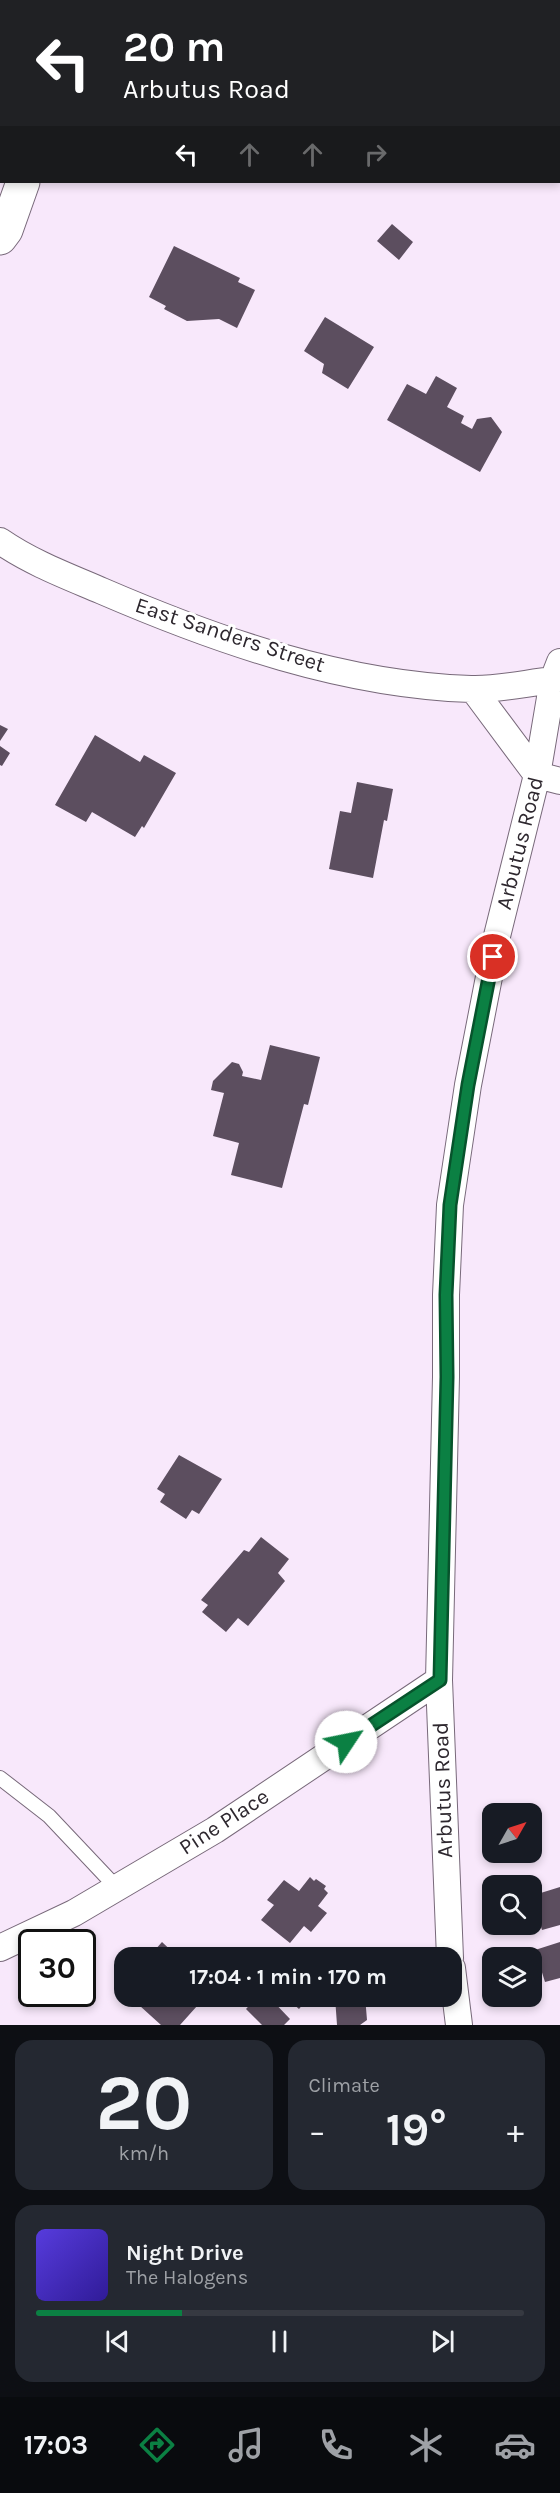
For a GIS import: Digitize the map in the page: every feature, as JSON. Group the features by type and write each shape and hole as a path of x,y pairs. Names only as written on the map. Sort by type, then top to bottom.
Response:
{"main road":[{"path":"0,238 6,230 23,183"}],"street":[{"name":"East Sanders Street","path":"0,541 22,556 158,615 285,658 386,681 473,689 556,671"},
{"name":"Arbutus Road","path":"450,1947 440,1680 447,1377 446,1295 450,1205 468,1085 497,936 548,778 556,671"},
{"path":"473,689 548,778"},
{"name":"Pine Place","path":"0,1948 74,1914 215,1830 440,1680"},
{"path":"457,2007 459,2025"}],"lane":[{"path":"0,1778 49,1816 117,1888"}],"building":[{"path":"392,224 413,242 399,260 377,241"},
{"path":"174,246 240,278 238,282 255,290 237,328 219,319 187,321 164,309 166,306 149,297"},
{"path":"325,317 374,347 348,389 322,373 324,364 304,351"},
{"path":"436,376 457,388 447,407 464,416 461,423 472,429 477,419 491,417 502,432 480,472 387,420 407,384 426,394"},
{"path":"0,725 8,729 0,741"},
{"path":"95,735 140,762 144,755 176,773 144,828 142,826 135,837 92,812 86,822 55,805"},
{"path":"0,746 10,753 2,766 0,765"},
{"path":"357,782 393,789 387,821 384,820 373,878 329,869 340,811 351,813"},
{"path":"270,1045 320,1057 308,1105 304,1104 282,1188 231,1175 239,1143 213,1136 224,1093 211,1090 213,1081 232,1062 239,1064 243,1072 242,1076 261,1080"},
{"path":"179,1455 222,1479 199,1514 192,1510 186,1519 160,1502 165,1494 157,1489"},
{"path":"261,1537 289,1559 278,1573 285,1581 248,1626 238,1618 226,1632 202,1612 208,1605 201,1600 244,1550 249,1552"},
{"path":"310,1877 326,1886 324,1889 328,1893 318,1906 327,1913 311,1932 304,1926 290,1943 261,1920 274,1905 267,1900 284,1880 299,1891"},
{"path":"560,1887 560,1925 542,1930 542,1893"},
{"path":"162,1942 167,1947 158,1947"},
{"path":"560,1942 560,1978 545,1982 542,1972 542,1948"},
{"path":"141,2007 196,2007 180,2025 161,2025"},
{"path":"248,2007 279,2007 290,2019 284,2025 262,2025 246,2009"},
{"path":"336,2007 366,2007 367,2020 360,2025 337,2025"}],"route":[{"path":"346,1742 440,1680 447,1377 446,1295 450,1205 468,1085 493,957"}]}
